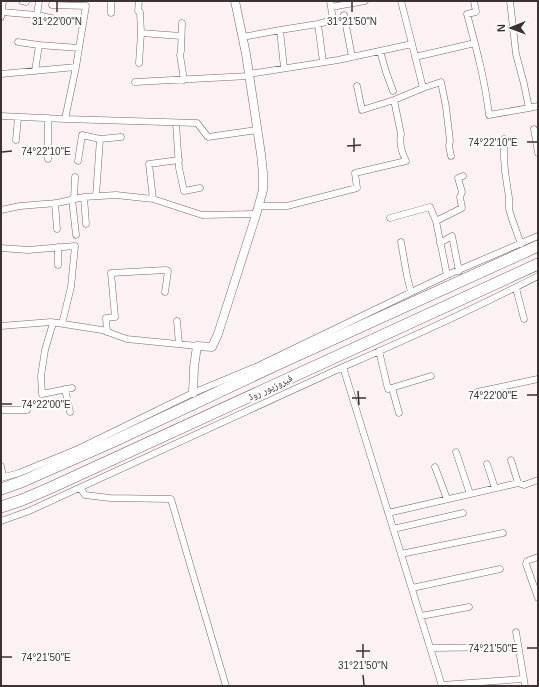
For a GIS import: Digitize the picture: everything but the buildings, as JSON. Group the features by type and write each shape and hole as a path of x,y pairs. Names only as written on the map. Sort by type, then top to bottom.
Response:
{"highway":[{"name":"فیروزپور روڈ","path":"1,490 21,482 110,438 383,311 538,246"},
{"name":"فیروزپور روڈ","path":"1,507 50,488 378,336 538,264"}],"street":[{"path":"3,1 1,14 37,15 70,22"},
{"path":"37,15 39,1"},
{"path":"53,1 52,5 86,6 76,67 65,119"},
{"path":"111,1 111,13"},
{"path":"139,1 138,11 140,12 141,33 139,63"},
{"path":"1,326 53,323 102,330 127,338 198,346 212,346 218,334 263,190 263,173 246,54 235,1"},
{"path":"243,37 333,20 331,4 366,1"},
{"path":"401,1 423,88"},
{"path":"474,1 476,12 467,14 486,92 489,115 538,106"},
{"path":"510,1 516,54 529,108"},
{"path":"344,15 352,57"},
{"path":"182,23 180,55 184,80"},
{"path":"318,24 323,62"},
{"path":"280,30 284,68"},
{"path":"141,33 181,36"},
{"path":"18,42 79,48"},
{"path":"415,58 475,43"},
{"path":"135,82 249,75 352,57 412,44"},
{"path":"35,71 38,45"},
{"path":"380,51 393,91"},
{"path":"1,74 76,67"},
{"path":"357,86 362,110 394,100 441,82 446,107 451,156"},
{"path":"1,210 20,206 55,203 84,197 116,195 153,199 202,214 287,206 357,188 355,174 406,161 402,155 401,134 394,100"},
{"path":"1,116 197,123 208,137 257,130"},
{"path":"16,140 18,117"},
{"path":"48,118 48,159"},
{"path":"176,123 179,160 184,192 200,188"},
{"path":"534,129 537,140 538,160"},
{"path":"78,161 82,136 100,139 122,137"},
{"path":"96,196 100,139"},
{"path":"504,139 504,158 509,209 521,244"},
{"path":"153,199 149,164 179,160"},
{"path":"436,221 462,208 460,197 462,192 458,178 463,176"},
{"path":"75,177 73,199 76,236"},
{"path":"84,197 86,224"},
{"path":"55,203 57,229"},
{"path":"390,218 430,208 436,221 447,275"},
{"path":"440,243 452,236 459,271"},
{"path":"1,466 2,478 38,466 78,448 110,438 193,393 383,311 411,292 538,236"},
{"path":"401,242 411,292"},
{"path":"1,248 28,250 75,246 71,287 62,324"},
{"path":"58,247 58,265"},
{"path":"107,332 106,318 115,317 111,274 166,270 168,271 165,292"},
{"path":"1,521 29,511 80,488 516,288 538,276"},
{"path":"516,288 524,318"},
{"path":"177,321 178,344"},
{"path":"53,323 45,350 41,376 42,394 72,388"},
{"path":"193,393 194,367 198,346"},
{"path":"379,351 388,389 431,376"},
{"path":"343,367 442,686 523,679"},
{"path":"477,392 538,379"},
{"path":"392,388 399,413"},
{"path":"65,389 70,412"},
{"path":"1,410 27,410"},
{"path":"456,452 470,494"},
{"path":"511,460 518,483"},
{"path":"487,464 495,488"},
{"path":"435,468 447,499"},
{"path":"388,513 518,483 524,485 538,480"},
{"path":"80,488 85,495 110,498 171,499 226,686"},
{"path":"393,529 463,513"},
{"path":"401,554 503,534"},
{"path":"538,557 526,562 536,587 538,598"},
{"path":"412,588 500,569"},
{"path":"421,616 469,607"},
{"path":"516,632 524,686"},
{"path":"430,648 518,646"}]}
